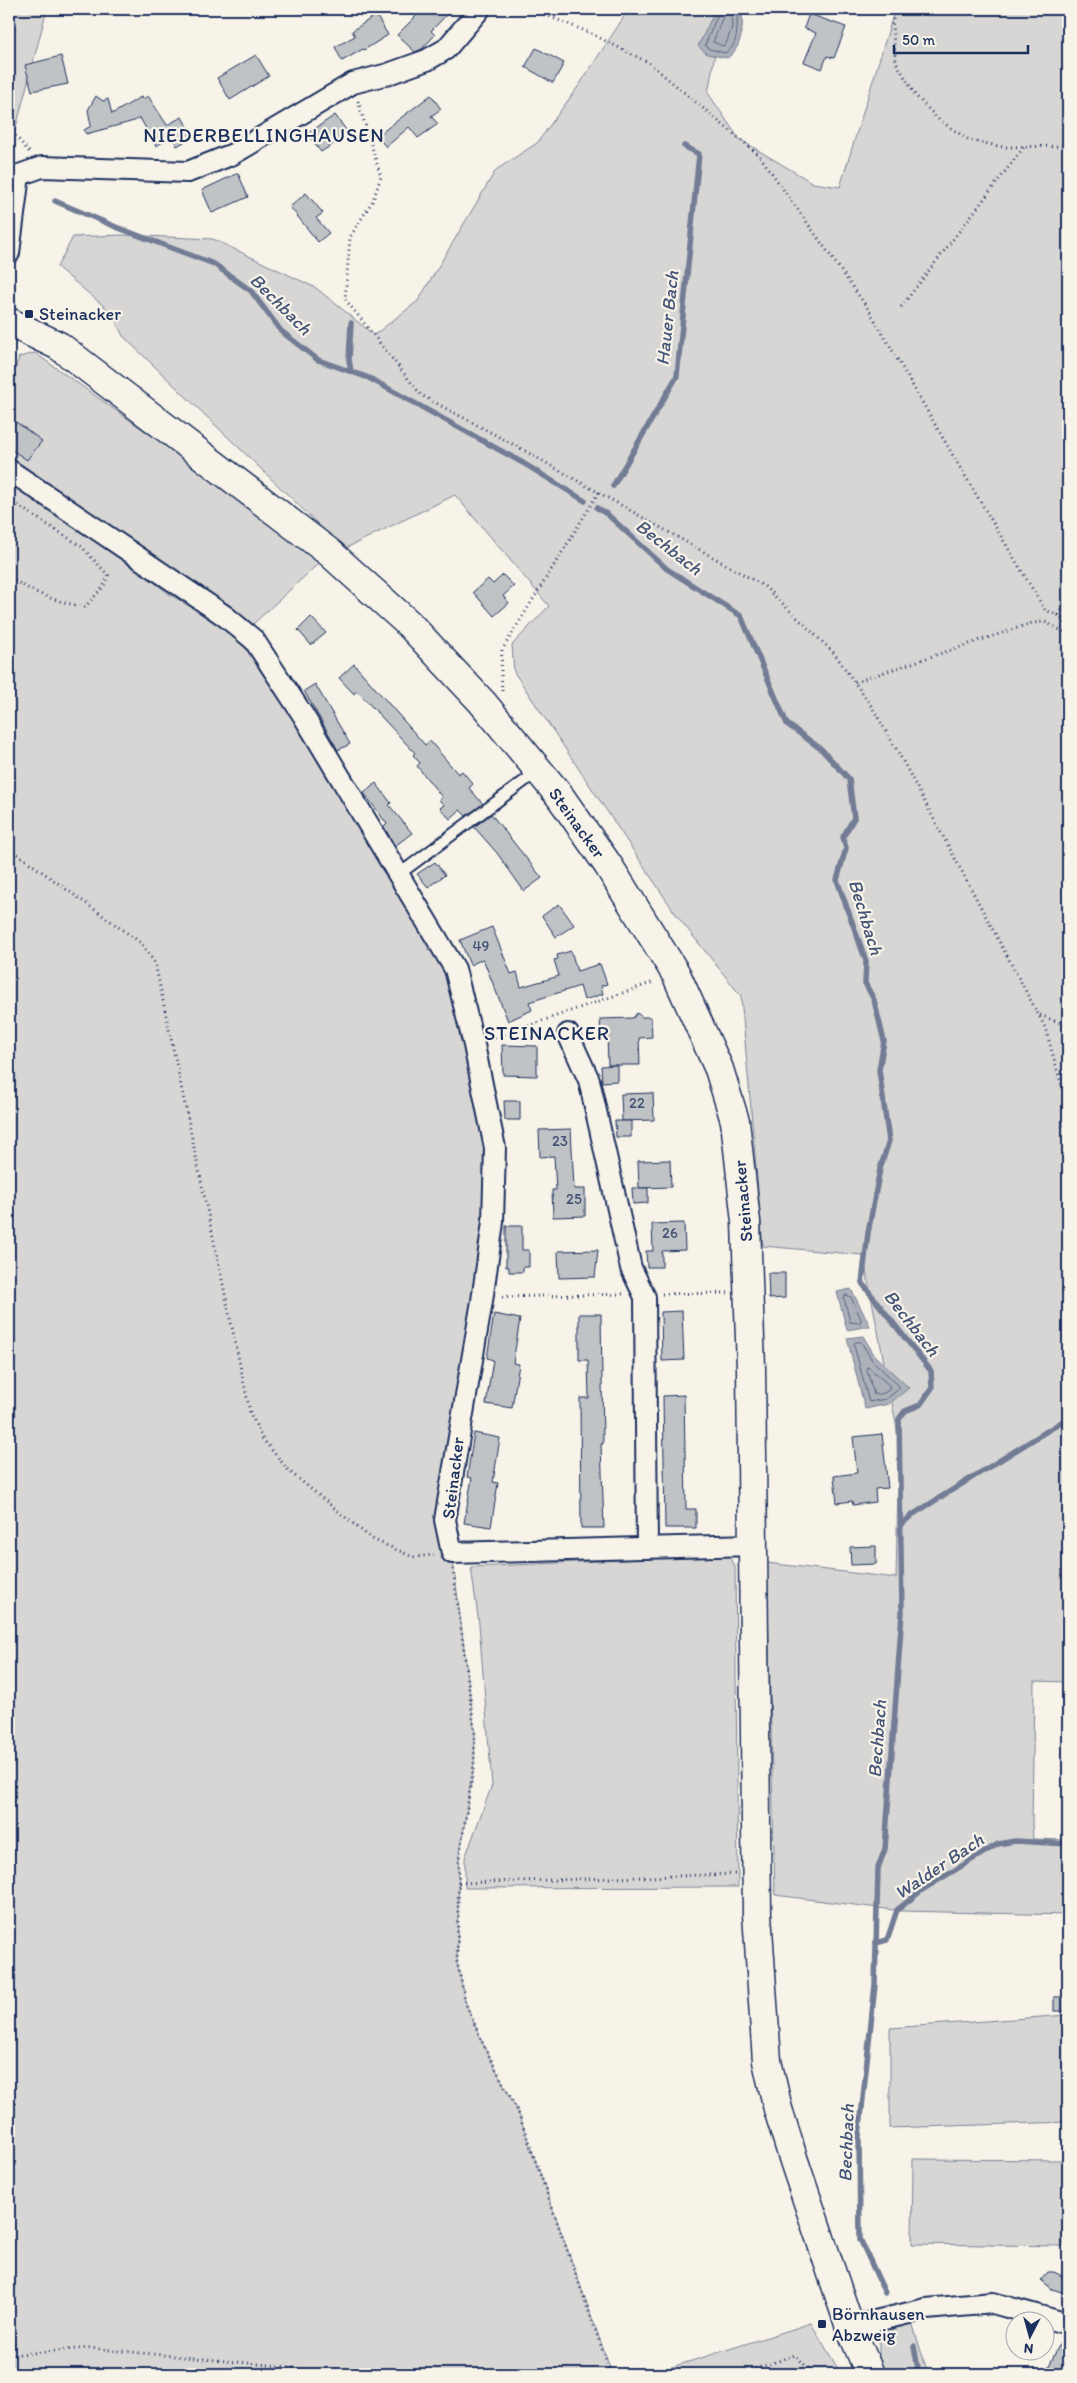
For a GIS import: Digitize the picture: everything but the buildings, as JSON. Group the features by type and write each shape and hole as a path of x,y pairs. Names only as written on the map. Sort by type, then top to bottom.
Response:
{"main road":[{"name":"Steinacker","path":"9,322 59,346 330,552 408,624 482,702 559,795 608,865 676,974 719,1069 735,1121 746,1222 752,1368 757,1874 761,1992 767,2061 778,2109 794,2161 850,2326 870,2374"}],"street":[{"path":"9,253 18,175 42,167 188,172 233,154 353,83 388,74 427,60 440,53 446,49 480,9"},
{"name":"Steinacker","path":"9,470 226,616 254,640 303,715 455,969 474,1045 496,1148 493,1222 444,1520 452,1553"},
{"path":"568,1034 589,1080 631,1268 645,1297 647,1548"},
{"path":"452,1553 753,1545"},
{"path":"850,2326 926,2309 994,2303 1068,2324"}],"lane":[{"path":"398,875 538,770"}],"path":[{"path":"531,9 590,33 649,63 759,155 870,310 955,459 1045,610 1058,615 1068,626"},
{"path":"895,9 892,25 896,62 915,95 939,120 969,140 1003,148 1068,146"},
{"path":"353,83 381,177 374,200 350,237 345,299 421,395 599,492 764,586 834,653 855,682 898,752 1002,949 1040,1015 1068,1108"},
{"path":"9,128 42,167"},
{"path":"901,307 1025,146"},
{"path":"503,697 502,650 599,492"},
{"path":"9,500 81,546 108,574 104,586 85,607 59,602 22,586 9,576"},
{"path":"1058,615 1068,603"},
{"path":"855,682 1032,623 1045,622 1068,634"},
{"path":"9,848 141,943 155,963 250,1412 262,1438 288,1471 372,1539 412,1557 452,1553 475,1734 474,1764 459,1859 457,1962 466,2004 484,2046 518,2112 612,2374"},
{"path":"474,1045 676,974"},
{"path":"1040,1015 1068,1026"},
{"path":"482,1297 748,1293"},
{"path":"460,1883 757,1874"},
{"path":"9,2355 89,2348 290,2367 328,2374"},
{"path":"741,2374 796,2355 814,2374"}],"shaded area":[{"path":"9,9 47,9 9,154"},
{"path":"629,9 723,9 708,93 739,139 813,183 840,187 895,9 1068,9 1068,1682 1034,1681 1032,1825 1033,1839 1068,1840 1068,1915 902,1911 775,1895 767,1563 896,1578 899,1439 863,1255 763,1246 741,996 677,916 514,672 512,645 549,606 455,495 344,549 123,336 111,312 57,267 73,237 122,235 213,239 316,288 374,335 418,301 496,170 537,143 580,84"},
{"path":"35,353 283,529 320,562 252,625 193,588 9,459 9,391 19,357"},
{"path":"9,470 40,491 169,594 242,636 455,969 495,1148 462,1410 452,1553 475,1734 474,1764 459,1859 457,1962 466,2004 484,2046 518,2112 610,2368 623,2374 9,2374"},
{"path":"728,1555 735,1566 738,1887 465,1888 465,1858 492,1785 479,1624 471,1567"},
{"path":"1068,2015 1068,2122 890,2128 890,2028"},
{"path":"913,2159 1064,2160 1063,2246 912,2244"},
{"path":"911,2319 928,2374 879,2374 879,2338"},
{"path":"811,2323 841,2374 650,2374 796,2328"}],"water":[{"path":"716,9 742,9 742,29 739,43 727,58 707,54 698,46"},
{"path":"851,1289 870,1326 847,1330 837,1292"},
{"path":"863,1336 875,1356 909,1388 889,1404 865,1409 847,1338"}],"waterway":[{"name":"Hauer Bach","path":"613,486 677,376 699,154 684,146"},
{"name":"Bechbach","path":"55,201 116,227 214,264 251,291 281,331 318,360 369,378 523,463 585,501"},
{"path":"351,323 349,360 351,371"},
{"name":"Bechbach","path":"597,508 608,515 667,569 741,616 787,724 821,749 849,779 854,818 843,837 846,848 837,880 866,961 865,983 874,1000 884,1041 879,1070 889,1141 880,1169 868,1233 862,1283 931,1371 932,1388 920,1405 905,1411 899,1419 902,1613 885,1849 878,1868 875,1985 859,2136 860,2239 885,2293"},
{"path":"901,1525 912,1515 1068,1418"},
{"name":"Walder Bach","path":"876,1943 887,1940 897,1910 922,1890 998,1844 1015,1841 1068,1844"},
{"name":"Bechbach","path":"914,2346 919,2374"}],"place":[{"name":"Steinacker","path":"29,314"},
{"name":"Börnhausen Abzweig","path":"822,2324"}],"district":[{"name":"NIEDERBELLINGHAUSEN","path":"264,135"},
{"name":"STEINACKER","path":"547,1033"}]}
